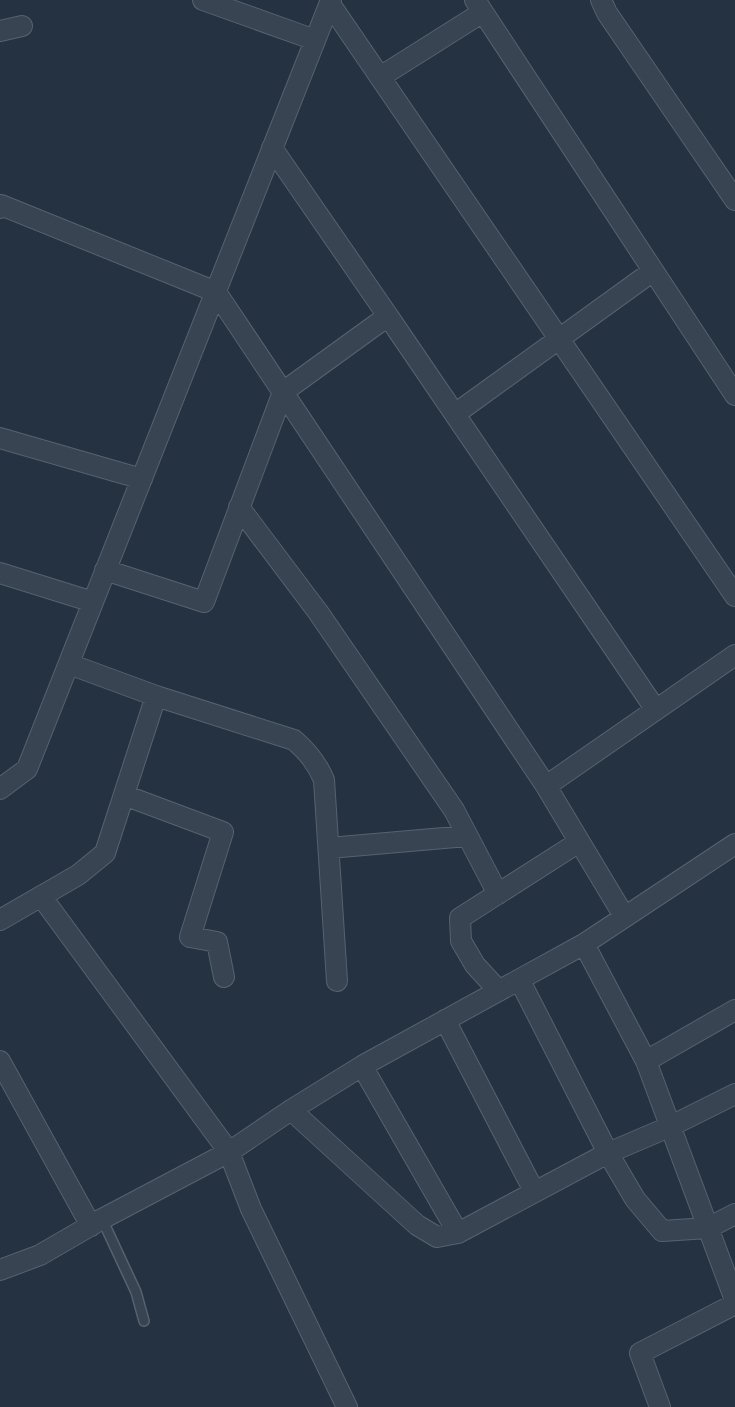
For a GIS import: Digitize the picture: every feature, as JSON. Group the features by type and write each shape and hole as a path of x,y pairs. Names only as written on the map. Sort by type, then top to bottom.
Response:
{"street":[{"path":"203,0 315,40"},
{"path":"601,0 735,200"},
{"path":"0,789 27,769 331,2"},
{"path":"331,2 735,596"},
{"path":"380,77 479,6 735,395"},
{"path":"0,31 22,26"},
{"path":"272,148 656,710"},
{"path":"0,208 1,205 216,292 546,786 624,916"},
{"path":"454,414 653,271"},
{"path":"105,570 204,602 283,392 388,316"},
{"path":"0,438 142,478"},
{"path":"239,507 318,612 454,810 498,894"},
{"path":"0,573 93,602"},
{"path":"546,786 735,655"},
{"path":"69,664 156,696 294,740 308,753 318,765 324,780 337,981"},
{"path":"0,920 78,875 105,853 156,696"},
{"path":"124,795 223,832 190,937 217,942 224,977"},
{"path":"329,848 467,836"},
{"path":"500,991 475,965 461,941 460,918 579,842"},
{"path":"2,1263 40,1255 97,1222 230,1152 291,1110 362,1066 584,944 624,916 733,851"},
{"path":"41,896 230,1152 251,1209 347,1407"},
{"path":"584,944 646,1061 735,1302 640,1353 660,1407"},
{"path":"520,981 608,1153 635,1199 662,1231 708,1228 735,1214"},
{"path":"646,1061 735,1010"},
{"path":"445,1020 534,1191"},
{"path":"0,1061 97,1222"},
{"path":"362,1066 458,1233"},
{"path":"291,1110 417,1225 437,1237 458,1233 608,1153 669,1127 735,1094"}],"lane":[{"path":"97,1222 136,1292 144,1321"}]}
